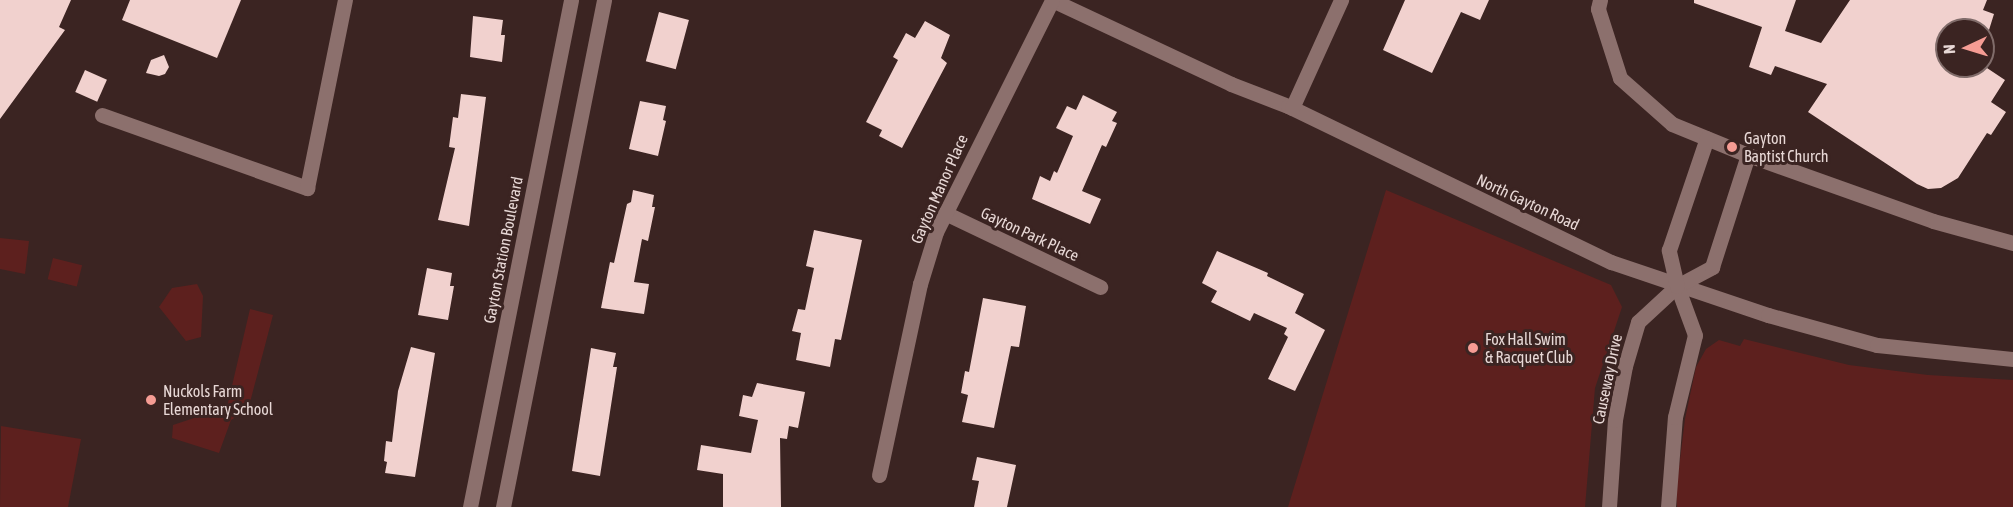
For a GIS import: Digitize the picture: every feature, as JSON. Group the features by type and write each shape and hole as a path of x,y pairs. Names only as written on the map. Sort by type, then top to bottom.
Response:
{"street":[{"path":"102,115 307,188 345,0"},
{"name":"Gayton Station Boulevard","path":"470,507 572,0"},
{"path":"503,507 604,0"},
{"name":"North Gayton Road","path":"1052,0 1231,84 1292,108 1611,262 1677,286 1877,345 2013,359"},
{"name":"Gayton Manor Place","path":"879,475 920,284 945,213 1052,0"},
{"path":"1292,108 1341,0"},
{"path":"1600,0 1598,9 1620,78 1672,124 1748,155 1933,221 2013,243"},
{"path":"1668,507 1675,417 1695,335 1677,286 1669,250 1707,138"},
{"name":"Causeway Drive","path":"1610,507 1615,420 1625,366 1638,322 1677,286 1712,267 1748,155"},
{"name":"Gayton Park Place","path":"945,213 1100,287"}],"shaded area":[{"name":"Fox Hall Swim & Racquet Club","path":"1386,190 1611,285 1622,307 1595,388 1585,507 1288,507"},
{"path":"0,238 29,241 25,274 0,269"},
{"path":"53,258 82,265 77,287 48,279"},
{"path":"197,284 203,296 201,337 186,341 159,307 172,288"},
{"path":"250,309 273,315 248,410 231,420 219,453 172,438 173,425 227,407"},
{"path":"1744,339 1849,365 1928,375 2013,380 2013,507 1677,507 1676,492 1685,419 1696,367 1706,349 1719,340 1740,346"},
{"path":"1,426 81,439 68,507 0,507"}],"building":[{"path":"0,0 71,0 59,27 65,30 0,119"},
{"path":"130,0 241,0 217,58 122,20"},
{"path":"1405,0 1489,0 1480,20 1461,12 1432,73 1383,50"},
{"path":"1694,0 1796,0 1785,31 1821,43 1850,0 1987,0 1983,10 1994,14 1993,18 1935,18 1935,78 1995,78 1995,73 2005,80 1991,102 2006,112 1991,135 1987,133 1958,178 1941,188 1928,189 1808,112 1827,84 1775,66 1771,75 1749,67 1762,27 1694,3"},
{"path":"659,12 689,20 676,69 646,61"},
{"path":"473,16 503,20 501,35 505,35 502,62 470,57"},
{"path":"925,21 950,35 941,58 947,63 902,148 879,136 882,130 866,122 898,60 893,57 906,33 915,38"},
{"path":"164,55 169,67 165,74 159,76 146,73 151,60"},
{"path":"85,70 107,80 97,102 75,92"},
{"path":"461,94 486,97 469,226 438,220 455,148 449,147 453,117 458,118"},
{"path":"1083,95 1117,112 1112,121 1117,123 1106,147 1102,145 1082,191 1101,199 1090,224 1032,199 1040,176 1050,181 1054,171 1057,173 1073,136 1056,128 1067,106 1076,110"},
{"path":"640,101 666,106 663,120 666,121 658,156 629,149"},
{"path":"633,190 654,195 652,207 655,207 648,241 642,239 634,282 649,284 644,314 601,308 610,262 614,263 627,204 631,202"},
{"path":"814,230 862,240 841,340 835,339 830,367 796,360 801,333 792,331 798,309 805,310 814,268 806,266"},
{"path":"1217,251 1268,273 1267,276 1304,294 1295,313 1325,330 1295,391 1268,379 1288,337 1284,334 1287,328 1254,313 1250,321 1211,302 1217,291 1202,283"},
{"path":"427,268 452,273 450,286 454,286 448,320 418,315"},
{"path":"983,298 1026,306 1019,347 1011,346 994,428 962,422 968,395 961,393 965,371 969,372"},
{"path":"411,347 435,353 415,477 385,473 387,462 384,461 386,441 392,442 398,391"},
{"path":"591,348 616,353 613,367 617,367 600,476 572,471"},
{"path":"757,383 805,392 798,428 789,426 787,439 780,438 781,507 723,507 723,474 697,470 701,445 751,453 758,420 739,416 743,395 752,397"},
{"path":"977,457 1016,465 1007,507 974,507 979,481 972,480"}],"place":[{"name":"Gayton Baptist Church","path":"1732,147"},
{"name":"Fox Hall Swim & Racquet Club","path":"1473,348"},
{"name":"Nuckols Farm Elementary School","path":"151,400"}]}
